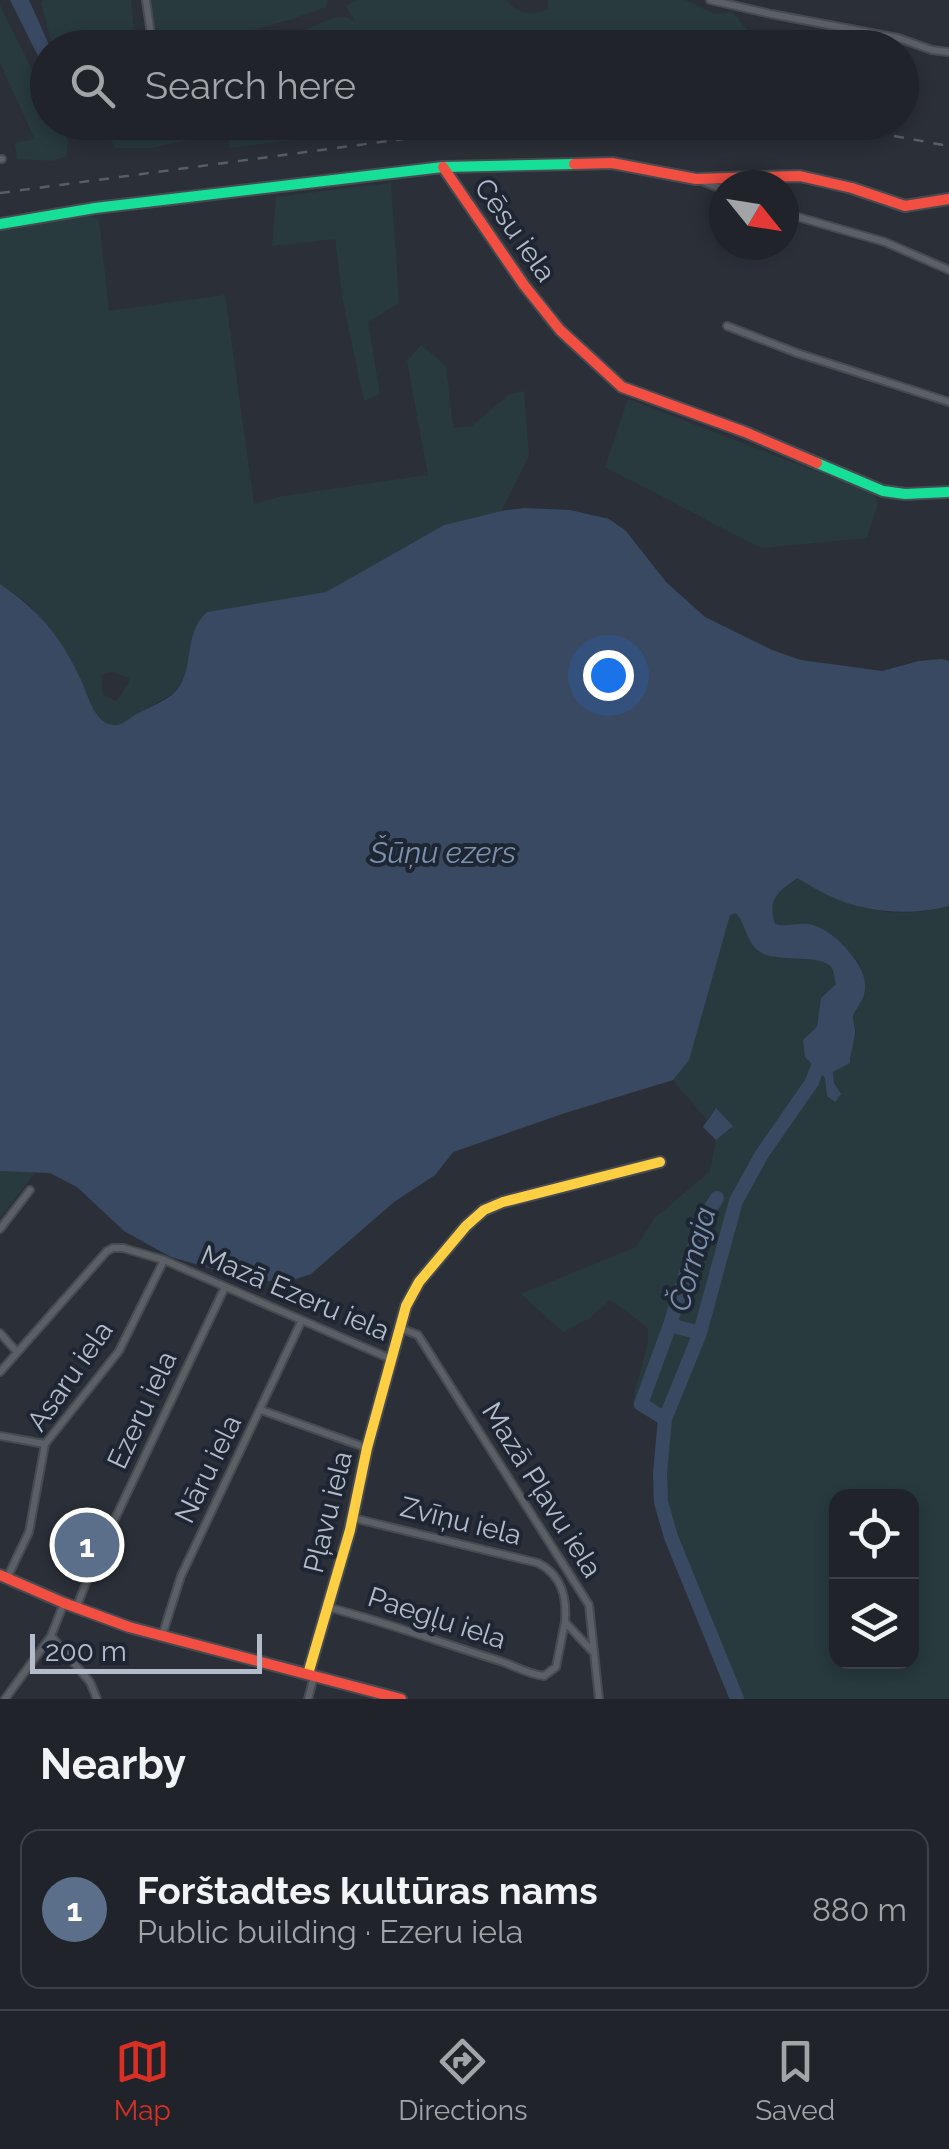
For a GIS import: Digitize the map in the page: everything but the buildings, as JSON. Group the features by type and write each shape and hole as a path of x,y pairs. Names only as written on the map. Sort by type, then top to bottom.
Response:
{"street":[{"path":"146,0 150,30"},
{"path":"710,0 862,30"},
{"path":"919,45 949,52"},
{"path":"443,168 612,163 709,184"},
{"name":"Cēsu iela","path":"0,224 94,208 443,168 524,286 560,330 622,387 745,432 884,491 949,492"},
{"path":"696,179 800,176 904,206 949,199"},
{"path":"799,217 885,242 949,270"},
{"path":"727,326 797,354 949,402"},
{"name":"Mazā Ezeru iela","path":"17,1352 107,1252 123,1248 164,1260 391,1360 406,1306 419,1282 484,1210 660,1162"},
{"path":"0,1229 30,1190"},
{"name":"Asaru iela","path":"4,1576 29,1532 46,1444 120,1351 164,1260"},
{"name":"Ezeru iela","path":"76,1608 226,1288"},
{"name":"Nāru iela","path":"162,1637 181,1576 300,1322"},
{"name":"Mazā Pļavu iela","path":"400,1328 418,1335 589,1605 599,1699"},
{"path":"0,1333 17,1352 0,1372"},
{"name":"Pļavu iela","path":"308,1699 326,1607 391,1360"},
{"path":"261,1410 367,1448"},
{"path":"0,1436 46,1444"},
{"name":"Zvīņu iela","path":"352,1518 550,1568 563,1590 565,1622"},
{"path":"4,1576 76,1608 162,1637 402,1699"},
{"path":"5,1699 51,1636 64,1603"},
{"name":"Paegļu iela","path":"326,1607 544,1676 556,1667 565,1622"},
{"path":"565,1622 594,1652"},
{"path":"51,1636 90,1682 97,1699"}],"shaded area":[{"path":"131,0 134,30 48,30 41,3"},
{"path":"151,0 327,0 326,7 253,30 155,30"},
{"path":"357,0 507,0 515,9 537,13 548,9 548,0 685,0 714,14 732,12 747,30 305,30 333,18 345,17 356,22 346,6"},
{"path":"0,5 30,66 30,128 0,63"},
{"path":"111,140 189,140 151,148 115,148"},
{"path":"228,140 293,140 229,148"},
{"path":"68,141 66,156 53,161 17,159 15,143"},
{"path":"391,183 399,303 368,322 380,394 364,401 343,301 335,239 272,246 276,197"},
{"path":"90,216 99,220 109,311 225,295 254,504 283,496 428,475 407,361 421,345 446,366 453,428 472,426 508,395 524,391 529,455 501,511 444,525 326,592 207,612 202,649 174,693 149,707 123,733 88,714 30,605 0,584 0,230","holes":["104,673 129,678 116,701 103,695"]},
{"path":"628,399 873,493 878,503 867,538 761,548 605,467"},
{"path":"793,867 839,896 877,911 926,911 949,906 949,1699 731,1699 710,1641 674,1564 653,1497 658,1422 633,1408 647,1346 647,1327 609,1301 590,1318 563,1332 521,1294 636,1247 655,1218 710,1171 716,1140 733,1125 716,1108 707,1120 673,1080 454,1152 440,1169 434,1136 701,920","holes":["842,943 861,966 864,996 853,1017 856,1034 850,1062 833,1072 836,1088 827,1096 825,1078 805,1057 817,1027 821,998 836,984 831,967 823,960 774,958"]},
{"path":"0,1171 36,1172 0,1218"}],"water":[{"path":"10,0 29,0 42,30 30,30 30,40"},
{"name":"Šūņu ezers","path":"524,508 570,510 609,519 626,531 666,582 705,617 772,650 801,660 882,671 919,661 949,661 949,906 920,911 874,910 832,897 797,878 773,902 775,924 808,924 826,931 845,947 863,975 864,995 853,1017 855,1036 850,1063 833,1072 841,1094 835,1102 827,1096 825,1078 805,1057 803,1040 817,1027 821,998 836,984 832,968 819,961 762,953 753,945 736,913 730,915 689,1060 673,1080 453,1152 435,1175 394,1202 311,1274 290,1281 255,1281 171,1257 124,1231 77,1187 50,1173 0,1171 0,584 46,624 71,661 95,712 105,723 116,725 173,694 185,675 194,631 207,612 326,592 444,525"},
{"path":"716,1108 733,1126 716,1140 703,1127"}],"waterway":[{"name":"Čornaja","path":"737,1699 671,1537 661,1502 665,1419 700,1333 736,1201 762,1154 812,1082 822,1055"},
{"path":"665,1419 641,1404 701,1224 717,1198"},
{"path":"670,1325 700,1333"}],"railway":[{"path":"0,193 396,140"},
{"path":"916,140 949,146"}],"traffic: fast":[{"path":"0,224 95,208 443,167 574,164"},
{"path":"817,463 883,491 949,492"}],"traffic: slow":[{"path":"308,1674 350,1530 367,1448 406,1306 419,1282 484,1210 660,1162"}],"traffic: jam":[{"path":"574,164 612,163 696,179 800,176 905,206 949,199"},
{"path":"443,167 524,285 560,330 622,387 817,463"},
{"path":"0,1575 129,1627 401,1699"}],"place":[{"name":"Forštadtes kultūras nams","path":"87,1545"}]}
